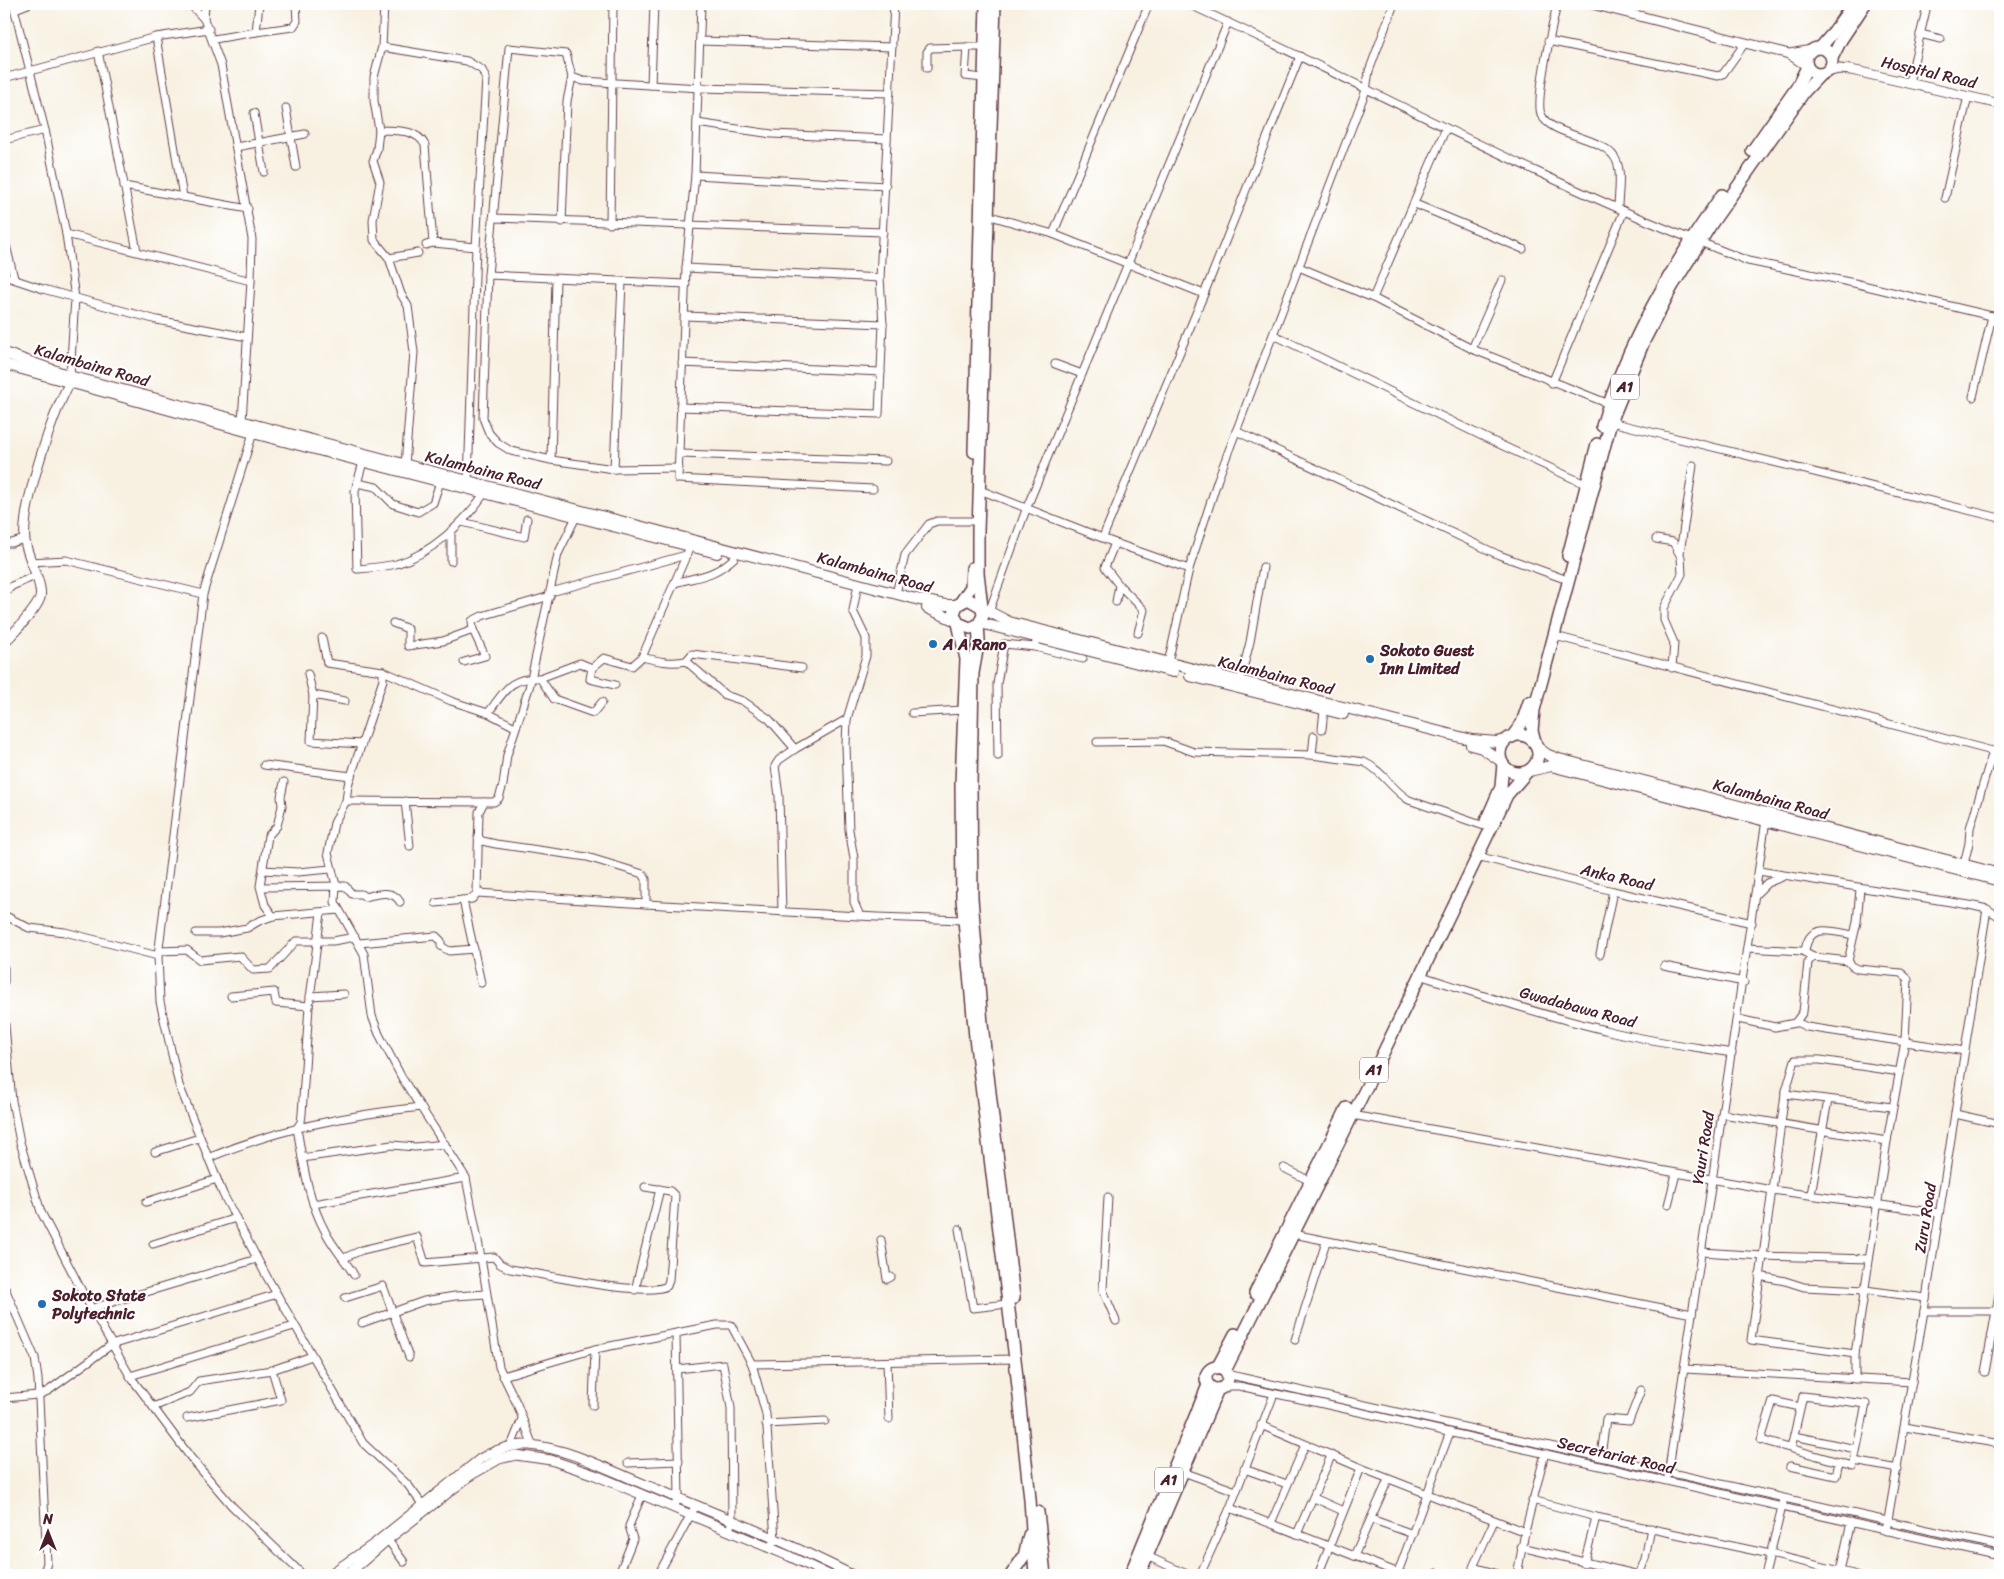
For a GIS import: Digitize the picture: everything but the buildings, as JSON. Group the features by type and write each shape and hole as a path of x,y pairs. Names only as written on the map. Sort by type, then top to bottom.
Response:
{"main road":[{"path":"986,4 971,587 954,611 966,659 963,710 961,831 964,920 974,1037 1015,1359 1031,1508 1035,1575"},
{"path":"995,4 987,215 984,397 978,573 984,609 979,624 979,639 973,673 972,898 982,1024 1000,1165 1045,1575"},
{"path":"1854,4 1806,58 1805,65 1812,72 1824,73 1831,67 1832,58 1841,40 1865,4"},
{"path":"1816,49 1827,50 1832,58"},
{"name":"A1","path":"1510,738 1522,723 1527,711 1586,484 1609,404 1644,323 1695,241 1801,80 1805,65"},
{"name":"A1","path":"1536,746 1532,732 1534,710 1611,422 1654,321 1695,241 1804,92 1824,73"},
{"name":"Kalambaina Road","path":"4,354 71,379 253,433 576,517 688,551 734,558 928,608 957,622"},
{"name":"Kalambaina Road","path":"4,364 242,421 896,594 944,605 958,604"},
{"path":"958,604 973,600 984,609"},
{"name":"Kalambaina Road","path":"984,609 1009,622 1472,740 1497,742 1510,738"},
{"path":"957,622 966,628 979,624 1036,642 1482,748 1516,773 1551,766 2000,881"},
{"path":"1502,762 1501,749 1510,738 1525,736 1536,746 1538,758 1528,771"},
{"name":"Kalambaina Road","path":"1536,746 1548,755 1559,759 2000,874"},
{"name":"A1","path":"1223,1371 1310,1181 1415,973 1484,826 1501,787 1502,762"},
{"name":"A1","path":"1223,1371 1352,1115 1506,795 1528,771"},
{"path":"1211,1369 1223,1371 1228,1379 1217,1386 1207,1374 1211,1369"},
{"name":"A1","path":"1139,1575 1217,1386"},
{"name":"A1","path":"1130,1575 1217,1386"},
{"path":"1012,1575 1026,1549 1031,1508"}],"street":[{"path":"4,643 39,600 41,589 30,562 24,539 27,505 38,464 71,379 75,298 66,234 45,130 14,6 28,4"},
{"path":"190,4 204,19 214,39 221,65 252,239 242,421"},
{"path":"204,19 205,4"},
{"path":"256,32 259,4"},
{"path":"214,39 293,27 297,21 296,4"},
{"path":"384,4 382,47 374,77 374,101 379,130 377,149 373,161 380,182 373,225 374,240 389,258 400,294 408,306 414,352 405,465"},
{"path":"610,224 613,4"},
{"path":"651,85 654,4"},
{"path":"702,4 695,175 692,224 686,268 678,479 873,489"},
{"path":"680,407 879,414 883,324 880,278 894,4"},
{"path":"1053,234 1149,4"},
{"path":"1188,4 1300,56 1446,128 1695,241 1748,261 1854,283 2000,318"},
{"path":"1168,663 1189,568 1218,479 1366,90 1369,71 1394,4"},
{"path":"1552,383 1621,209 1618,168 1611,153 1551,124 1541,116 1539,107 1548,41 1557,4"},
{"path":"1592,4 1789,54 1805,65"},
{"path":"1909,83 1926,10"},
{"path":"984,609 1228,22"},
{"path":"4,78 98,51 156,37 209,29"},
{"path":"1920,34 1940,39"},
{"path":"156,37 183,197"},
{"path":"700,41 892,47"},
{"path":"1548,41 1718,76 1723,74 1745,44"},
{"path":"382,47 467,61 482,70 486,79 476,247 468,482"},
{"path":"968,47 965,76 983,78"},
{"path":"926,68 927,52 930,48 984,47"},
{"path":"562,222 567,101 572,77 566,54 509,48 488,275 482,418 489,433 498,443 511,451 552,460 614,469 679,468"},
{"path":"1789,54 1816,49"},
{"path":"98,51 138,251"},
{"path":"1102,538 1204,294 1300,56"},
{"path":"1832,58 1851,70"},
{"path":"1824,73 1836,69 1851,70"},
{"name":"Hospital Road","path":"1851,70 2000,104"},
{"path":"572,77 583,81 700,88 890,93"},
{"path":"1945,198 1968,96"},
{"path":"286,108 296,166"},
{"path":"254,112 264,172"},
{"path":"697,123 772,134 888,140"},
{"path":"1373,298 1415,204 1446,128"},
{"path":"4,140 45,130"},
{"path":"379,130 409,131 422,140 425,145 430,244 476,247"},
{"path":"236,147 305,134"},
{"path":"695,175 886,186"},
{"path":"124,186 248,209"},
{"path":"1415,204 1523,249"},
{"path":"987,215 1053,234 1204,294"},
{"path":"493,218 610,224 692,224 883,232"},
{"path":"66,234 251,281"},
{"path":"4,237 14,278"},
{"path":"389,258 418,253"},
{"path":"1299,267 1373,298 1472,349 1552,383 1609,404"},
{"path":"686,268 880,278"},
{"path":"488,275 686,284"},
{"path":"4,276 75,298 158,320 246,337"},
{"path":"552,460 556,279"},
{"path":"1472,349 1502,280"},
{"path":"614,469 622,282"},
{"path":"685,316 883,324"},
{"path":"1973,397 1992,316"},
{"path":"1274,335 1486,438 1586,484"},
{"path":"682,363 880,372"},
{"path":"1055,364 1082,374"},
{"path":"1611,422 2000,518"},
{"path":"1236,431 1499,554 1562,578"},
{"path":"253,433 203,594 158,954 160,1002 179,1085 199,1138 257,1259 363,1443 408,1485 422,1504"},
{"path":"680,454 886,461"},
{"path":"363,462 357,483 354,516 357,569 395,564 410,559 462,522 484,494"},
{"path":"1672,668 1674,644 1664,620 1664,608 1682,574 1680,554 1693,465"},
{"path":"357,483 376,487 393,504 418,512 433,503 440,482"},
{"path":"980,490 1115,543 1189,568"},
{"path":"346,801 494,802 499,798 515,727 530,678 551,594 558,554 576,517"},
{"path":"462,522 524,537 527,519"},
{"path":"896,594 906,555 929,524 937,521 973,521"},
{"path":"451,530 451,561"},
{"path":"4,542 12,543 24,539"},
{"path":"1656,539 1673,542 1680,554"},
{"path":"1115,543 1105,566 1119,585 1144,610 1138,632"},
{"path":"615,685 590,679 592,668 604,658 632,666 642,657 688,551"},
{"path":"464,662 485,656 473,630 472,621 482,616 688,551"},
{"path":"675,583 692,578 701,578 721,570 734,558"},
{"path":"30,562 66,560 203,594"},
{"path":"1240,681 1250,642 1263,567"},
{"path":"4,594 12,586 35,576"},
{"path":"1116,602 1119,585"},
{"path":"857,589 853,611 866,638 866,656 847,719 849,823 854,858 854,902 860,916"},
{"path":"393,623 408,629 408,646 443,641 473,630"},
{"path":"1555,636 1997,752 1970,828 1970,843 1964,864"},
{"path":"322,638 327,663 383,671 451,701 488,713 515,727"},
{"path":"998,756 997,684 1004,644 1036,642 1083,659"},
{"path":"642,657 666,664 686,661 692,654 802,668"},
{"path":"686,661 725,694 743,701 769,719 795,749"},
{"path":"488,713 512,682 540,678 580,663 592,668"},
{"path":"383,671 383,680 352,776 346,801 334,823 329,840 328,853 336,885 335,902 364,954 372,1016 402,1078 466,1178 499,1367 517,1404 533,1446"},
{"path":"308,674 313,695 311,741 362,744"},
{"path":"540,678 554,699 592,713 602,702"},
{"path":"313,695 345,701"},
{"path":"912,713 963,710"},
{"path":"1322,729 1324,710"},
{"path":"782,912 779,796 775,769 779,760 847,719"},
{"path":"1312,756 1314,736"},
{"path":"1097,742 1163,740 1194,752 1312,756 1364,762 1372,766 1398,793 1409,800 1484,826"},
{"path":"264,765 352,776"},
{"path":"273,916 265,905 261,887 268,836 277,826 282,806 280,797 284,782"},
{"path":"405,801 410,846"},
{"path":"436,903 473,899 478,894 478,816 484,802"},
{"name":"Yauri Road","path":"1666,1480 1685,1369 1712,1179 1744,982 1747,948 1766,820"},
{"path":"478,837 488,842 587,857 643,874 646,879 646,904"},
{"path":"479,847 488,842"},
{"name":"Anka Road","path":"1477,856 1613,891 1752,922"},
{"path":"263,870 298,872 331,869"},
{"path":"1759,872 1987,910 2000,917"},
{"path":"1756,895 1767,883 1784,876"},
{"path":"261,887 336,885 345,886 352,894 360,894 365,897 378,892 388,894 398,898 400,902"},
{"path":"1848,961 1860,889"},
{"path":"1600,954 1613,891"},
{"path":"478,894 847,916 964,920"},
{"path":"463,900 481,983"},
{"path":"847,916 854,902"},
{"path":"259,921 265,905"},
{"path":"196,933 219,933 247,928 273,916 339,910"},
{"name":"Zuru Road","path":"1886,1531 1924,1311 1987,910"},
{"path":"321,912 309,1006 302,1114 297,1128 313,1204 326,1233 354,1275"},
{"path":"4,923 4,915 29,928 65,932 158,954 187,950 200,960 240,956 253,970 270,969 296,941 316,942 436,936 441,940 441,946 449,951 474,949"},
{"path":"1805,952 1806,942 1815,932 1824,931 1853,935"},
{"path":"1747,948 1805,952 1813,957 1848,961 1858,968 1905,975 1908,983 1905,1042 1886,1141 1856,1354 1855,1379"},
{"path":"1796,1022 1803,1012 1808,962 1813,957"},
{"path":"1664,966 1744,982"},
{"path":"4,968 4,982"},
{"name":"Gwadabawa Road","path":"1419,975 1538,1012 1604,1030 1647,1040 1732,1053"},
{"path":"231,996 274,992 276,1002 309,1006"},
{"path":"310,996 344,994"},
{"path":"4,1015 12,1101 20,1142 41,1212 111,1345 130,1376 191,1458 232,1506 304,1575"},
{"path":"1738,1019 1775,1027 1796,1022 1807,1027 1965,1052"},
{"path":"1856,1354 1750,1340 1785,1094 1793,1064 1798,1059 1820,1060 1900,1072"},
{"path":"1785,1094 1892,1107"},
{"path":"1811,1194 1828,1100"},
{"path":"208,1158 261,1137 297,1128 366,1113 421,1107"},
{"path":"1722,1114 1886,1141"},
{"path":"1955,1114 2000,1124"},
{"path":"1352,1115 1676,1174 1772,1190 1939,1213"},
{"path":"155,1152 199,1138"},
{"path":"302,1158 392,1145 415,1147 445,1144"},
{"path":"1284,1168 1310,1181"},
{"path":"1668,1205 1676,1174"},
{"path":"313,1204 466,1178"},
{"path":"146,1202 217,1179"},
{"path":"344,1258 362,1250 417,1237 425,1263 494,1257 500,1264 510,1268 635,1290 663,1288 669,1280 675,1196 672,1192 645,1187"},
{"path":"635,1290 660,1189"},
{"path":"1108,1196 1103,1290 1116,1321"},
{"path":"153,1244 236,1218"},
{"path":"959,1229 973,1308 1008,1304"},
{"path":"1293,1234 1692,1314"},
{"path":"881,1240 886,1279 891,1277"},
{"path":"1295,1340 1326,1242"},
{"path":"1702,1252 1869,1259"},
{"path":"93,1308 257,1259"},
{"path":"1759,1276 1785,1280 1804,1287 1865,1290 1926,1298"},
{"path":"4,1286 35,1358 46,1563 44,1575"},
{"path":"345,1298 383,1286 409,1357"},
{"path":"1985,1372 1998,1311 2000,1289"},
{"path":"4,1398 38,1396 48,1391 111,1345 277,1294"},
{"path":"362,1322 424,1301 454,1296 486,1294"},
{"path":"1924,1311 1998,1311"},
{"path":"503,1376 595,1349 725,1324 731,1326 752,1364 766,1424 775,1539 770,1548"},
{"path":"130,1376 294,1326"},
{"path":"673,1508 679,1498 676,1334"},
{"path":"593,1405 595,1349"},
{"path":"153,1407 190,1392 199,1381 272,1370 312,1356"},
{"path":"752,1364 1015,1359"},
{"path":"887,1362 889,1419"},
{"path":"677,1369 723,1364 732,1408 732,1521 729,1530"},
{"path":"1685,1369 1912,1382"},
{"path":"187,1418 281,1400 272,1370"},
{"name":"Secretariat Road","path":"1223,1371 2000,1546"},
{"name":"Secretariat Road","path":"1217,1386 1230,1385 1450,1432 2000,1556"},
{"path":"1601,1456 1606,1419 1629,1420 1641,1390"},
{"path":"1200,1575 1230,1508 1274,1394"},
{"path":"1791,1448 1803,1396 1866,1404 1853,1466 1761,1440 1773,1401 1800,1407"},
{"path":"511,1446 522,1419"},
{"path":"766,1424 825,1421"},
{"path":"1262,1425 1304,1445 1388,1480 1525,1532"},
{"path":"1905,1427 2000,1444"},
{"path":"1230,1508 1399,1575 1450,1432"},
{"path":"1794,1436 1856,1449"},
{"path":"1271,1523 1304,1445"},
{"path":"329,1575 374,1544 480,1459 511,1446 533,1446 577,1457 696,1505 852,1575"},
{"path":"1517,1575 1532,1500 1545,1453"},
{"path":"351,1574 388,1540 471,1475 492,1462 507,1456 526,1455 551,1460 642,1495 729,1530 829,1575"},
{"path":"1297,1534 1331,1456"},
{"path":"628,1463 679,1461"},
{"path":"1854,1461 1898,1470"},
{"path":"1790,1466 1836,1476 1839,1462"},
{"path":"1318,1575 1361,1468"},
{"path":"1244,1469 1287,1484"},
{"path":"1183,1472 1236,1491"},
{"path":"1354,1556 1388,1480"},
{"path":"621,1570 632,1539 629,1526 642,1495"},
{"path":"1314,1498 1343,1511"},
{"path":"1765,1575 1785,1498"},
{"path":"1532,1500 1596,1517 1770,1554 1835,1572 1856,1575"},
{"path":"658,1575 696,1505"},
{"path":"1584,1564 1596,1517"},
{"path":"1371,1519 1413,1534"},
{"path":"1494,1521 1473,1567 1502,1575"},
{"path":"1835,1572 1851,1522"},
{"path":"1521,1548 1584,1564 1639,1575 1651,1528"},
{"path":"388,1540 404,1562"},
{"path":"1147,1556 1189,1575"},
{"path":"1436,1575 1437,1573 1443,1575"}],"place":[{"name":"A A Rano","path":"933,644"},
{"name":"Sokoto Guest Inn Limited","path":"1370,659"},
{"name":"Sokoto State Polytechnic","path":"42,1304"}]}
